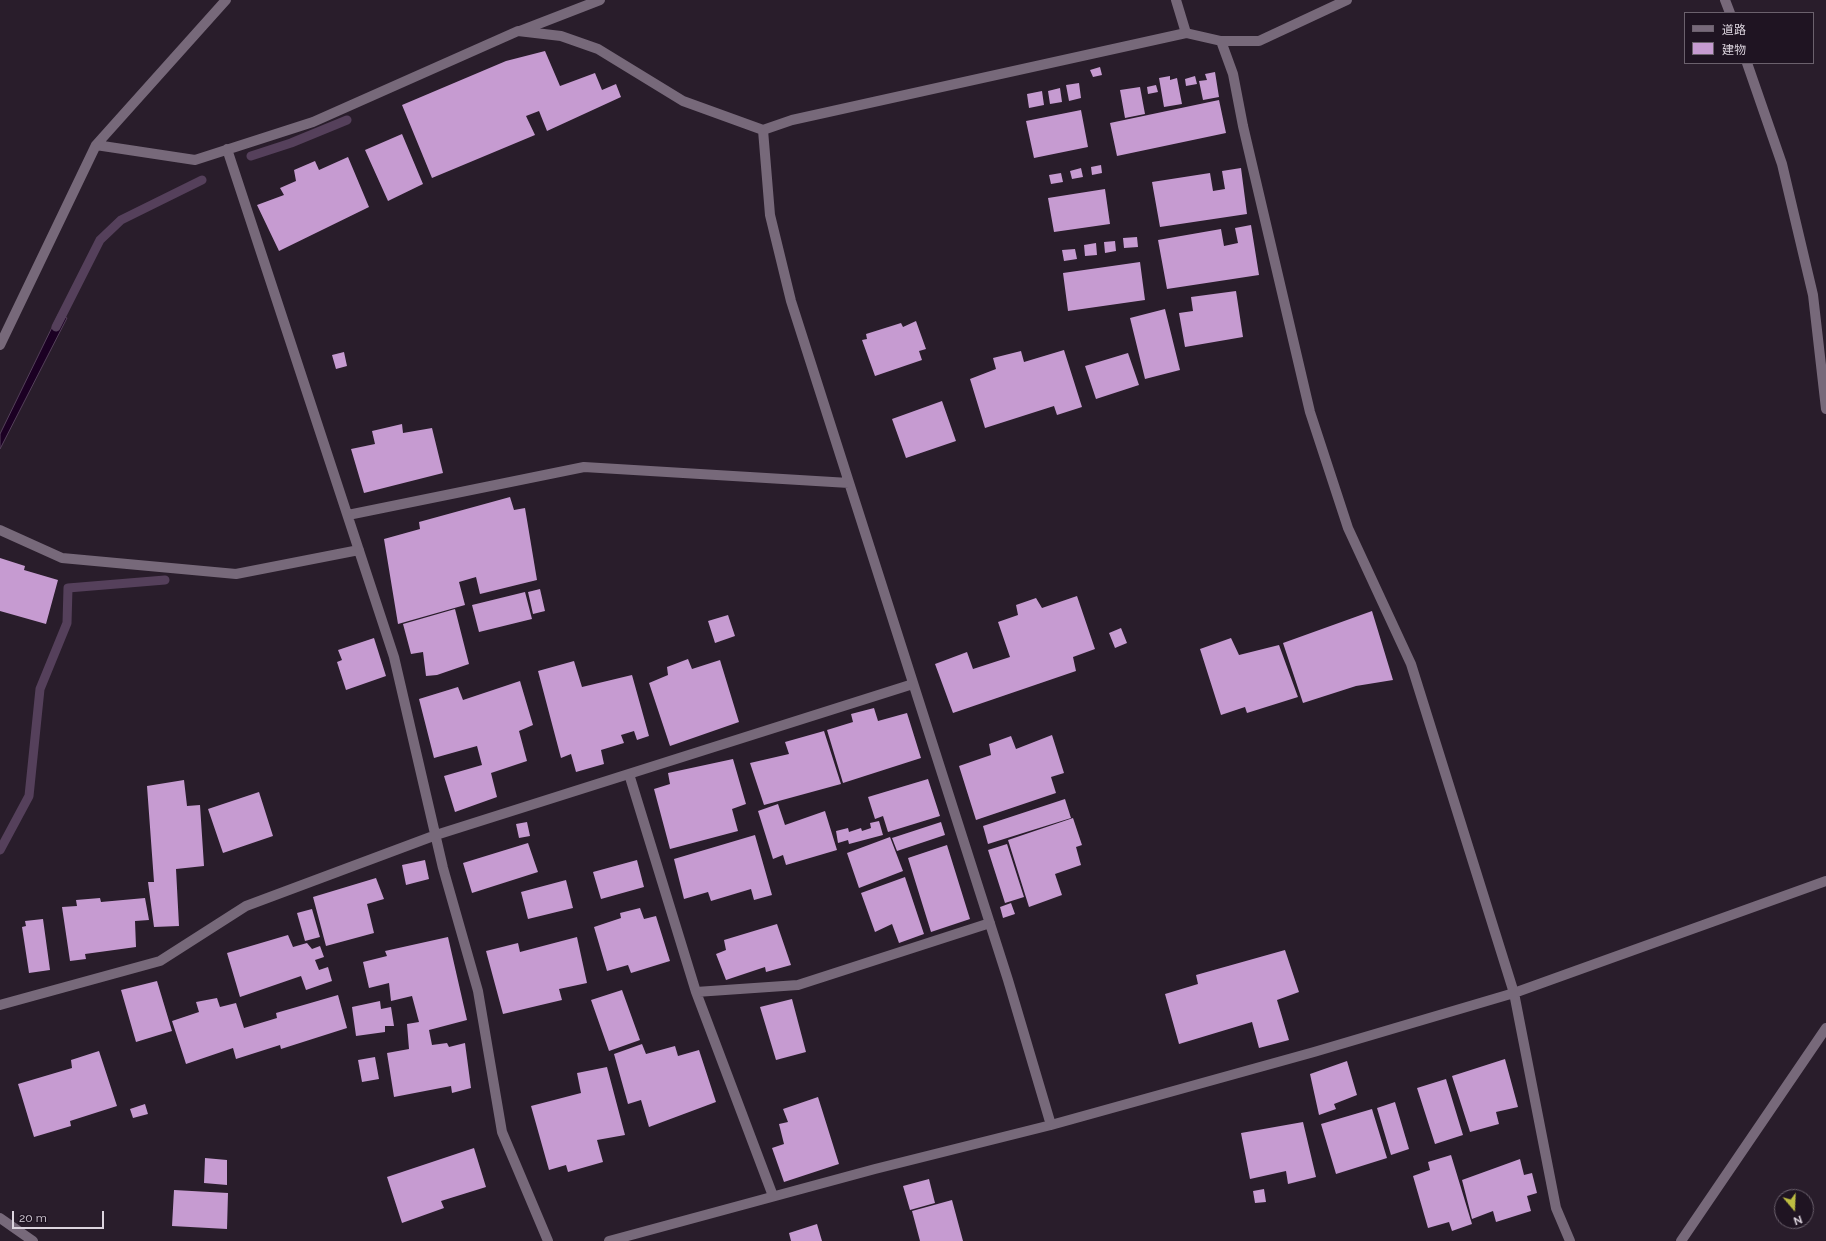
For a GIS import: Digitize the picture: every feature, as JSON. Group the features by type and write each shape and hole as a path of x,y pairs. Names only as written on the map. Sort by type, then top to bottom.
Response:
{"street":[{"path":"0,345 96,144 226,0"},
{"path":"96,144 195,160 313,122 518,31 600,0"},
{"path":"1176,0 1186,33"},
{"path":"518,31 561,36 598,49 683,101 763,130 792,120 1186,33 1221,40 1259,42 1347,0"},
{"path":"1725,0 1730,12"},
{"path":"1221,40 1233,74 1243,126 1310,412 1348,528 1411,664 1514,993 1556,1208 1570,1241"},
{"path":"1747,64 1782,164 1813,295 1826,409"},
{"path":"763,130 770,215 791,301 990,923 1051,1125"},
{"path":"227,149 394,657 436,835 478,990 502,1132 548,1241"},
{"path":"348,515 584,467 849,483"},
{"path":"0,530 62,558 236,574 359,550"},
{"path":"0,1005 160,961 246,906 436,835 913,684"},
{"path":"628,774 696,992 773,1196"},
{"path":"609,1241 773,1196 1051,1125 1314,1052 1514,993 1826,881"},
{"path":"696,992 798,985 990,923"},
{"path":"1682,1241 1826,1028"},
{"path":"0,1218 33,1241"}],"shaded area":[{"path":"58,315 67,318 0,449 0,434"}],"building":[{"path":"545,51 560,86 595,73 602,90 616,84 621,97 547,131 539,111 526,116 535,135 432,178 402,105 506,61"},
{"path":"1100,67 1102,75 1093,77 1090,70"},
{"path":"1215,72 1219,97 1203,100 1199,81 1207,80 1205,74"},
{"path":"1170,76 1170,80 1177,78 1182,104 1164,107 1159,78"},
{"path":"1195,76 1197,84 1186,86 1185,79"},
{"path":"1079,83 1081,98 1069,101 1066,85"},
{"path":"1156,85 1158,92 1148,94 1147,87"},
{"path":"1140,87 1145,114 1125,118 1120,90"},
{"path":"1060,88 1062,102 1050,104 1048,91"},
{"path":"1042,91 1044,105 1029,108 1027,94"},
{"path":"1219,100 1226,133 1117,156 1110,123"},
{"path":"1081,110 1088,147 1034,158 1026,121"},
{"path":"402,134 423,184 388,201 365,150"},
{"path":"348,157 369,207 279,251 257,205 284,195 280,188 296,181 294,170 315,161 319,170"},
{"path":"1101,165 1102,173 1092,175 1091,167"},
{"path":"1081,168 1083,177 1072,179 1070,171"},
{"path":"1241,168 1247,214 1160,227 1152,182 1210,173 1213,191 1225,189 1222,171"},
{"path":"1061,173 1063,182 1051,184 1049,175"},
{"path":"1105,189 1110,224 1054,232 1048,198"},
{"path":"1251,225 1259,275 1167,289 1158,240 1221,229 1224,246 1238,243 1235,228"},
{"path":"1137,237 1138,247 1124,248 1123,238"},
{"path":"1115,241 1116,251 1105,253 1104,242"},
{"path":"1096,243 1097,255 1085,256 1084,245"},
{"path":"1075,249 1077,259 1064,261 1062,250"},
{"path":"1140,262 1145,300 1068,311 1063,273"},
{"path":"1236,291 1243,337 1185,347 1179,313 1193,311 1191,297"},
{"path":"1165,309 1180,370 1145,379 1130,318"},
{"path":"916,321 926,349 919,351 922,360 875,376 862,340 867,339 866,334 901,323 903,327"},
{"path":"1064,350 1082,407 1057,415 1054,406 985,428 970,379 996,369 993,358 1021,351 1024,362"},
{"path":"344,352 347,366 336,369 332,355"},
{"path":"1128,353 1139,385 1096,399 1085,366"},
{"path":"942,401 956,441 906,458 892,419"},
{"path":"402,424 403,433 432,428 443,473 364,493 351,449 375,444 372,431"},
{"path":"510,497 514,510 525,508 537,580 480,594 476,577 459,582 465,605 398,624 384,539 420,529 419,522"},
{"path":"0,558 25,566 24,570 58,580 46,624 0,611"},
{"path":"540,589 545,611 533,614 528,592"},
{"path":"525,592 532,619 479,632 472,605"},
{"path":"1077,596 1095,649 1073,657 1076,671 953,713 935,664 967,652 973,669 1010,657 998,622 1018,615 1016,605 1036,598 1042,608"},
{"path":"455,609 469,664 437,675 426,676 423,652 411,654 403,624"},
{"path":"1372,611 1393,680 1356,686 1303,703 1283,643"},
{"path":"728,615 735,636 715,643 708,621"},
{"path":"1121,628 1127,643 1115,648 1109,633"},
{"path":"374,638 386,676 346,690 337,662 342,660 338,650"},
{"path":"1231,638 1239,655 1279,645 1298,697 1247,713 1245,707 1221,715 1200,649"},
{"path":"688,659 692,669 720,660 739,722 670,746 649,683 668,675 667,667"},
{"path":"574,661 582,687 632,675 649,736 637,740 634,731 621,735 624,743 601,750 604,764 576,772 571,754 561,758 538,671"},
{"path":"520,681 533,725 519,731 527,761 491,773 497,797 455,812 444,776 482,765 477,746 434,758 419,699 458,687 463,700"},
{"path":"874,708 878,721 907,713 921,758 843,783 827,730 853,722 851,714"},
{"path":"824,731 841,784 764,805 750,763 789,754 785,742"},
{"path":"1052,735 1064,773 1051,777 1056,793 976,820 959,766 991,755 989,744 1011,736 1016,749"},
{"path":"733,759 746,804 732,809 738,831 670,849 654,789 670,784 668,773"},
{"path":"928,779 940,816 888,832 883,816 875,819 868,797"},
{"path":"184,780 187,806 200,805 204,866 176,869 179,926 154,927 148,882 154,882 147,786"},
{"path":"259,792 273,836 223,853 208,809"},
{"path":"1065,799 1071,818 988,844 983,826"},
{"path":"778,804 785,825 825,811 837,850 786,865 783,855 773,859 758,811"},
{"path":"1073,818 1082,845 1076,847 1081,865 1055,874 1062,895 1029,907 1008,840"},
{"path":"879,821 883,835 849,844 848,840 838,843 836,831 848,828 849,832 861,828 862,831 871,828 870,823"},
{"path":"527,822 530,836 519,838 516,824"},
{"path":"941,822 945,835 897,851 892,838"},
{"path":"755,835 772,895 754,900 751,889 711,901 708,892 684,899 674,859"},
{"path":"890,837 903,871 859,888 847,853"},
{"path":"528,843 538,872 472,893 463,863"},
{"path":"1007,844 1024,897 1005,903 988,850"},
{"path":"947,845 970,919 931,932 908,858"},
{"path":"425,860 429,879 406,885 402,865"},
{"path":"637,860 644,887 601,899 593,872"},
{"path":"905,877 924,934 899,943 892,924 875,932 861,893"},
{"path":"376,878 384,899 367,904 374,933 326,946 313,897"},
{"path":"566,880 573,908 528,919 521,892"},
{"path":"100,898 101,902 145,898 149,920 135,921 136,947 85,954 86,959 70,961 62,907 77,906 76,900"},
{"path":"1011,903 1015,914 1003,918 1000,907"},
{"path":"640,908 644,919 656,916 670,961 631,973 628,965 607,971 594,927 621,918 620,913"},
{"path":"312,909 320,937 305,941 297,913"},
{"path":"43,919 50,970 29,973 22,927 26,926 25,921"},
{"path":"777,924 791,965 766,972 765,967 726,980 716,954 726,950 724,940"},
{"path":"288,935 293,947 307,943 312,949 320,946 324,957 315,960 319,970 328,967 332,981 306,990 301,976 240,997 227,953"},
{"path":"448,937 467,1020 429,1030 432,1045 447,1043 449,1047 465,1043 471,1088 452,1093 451,1086 394,1097 387,1053 409,1049 407,1024 419,1022 412,996 391,1001 389,983 369,988 363,962 387,956 385,951"},
{"path":"577,937 587,983 559,989 562,1000 503,1014 486,951 518,943 520,952"},
{"path":"1285,950 1299,992 1277,1000 1289,1040 1259,1048 1252,1022 1179,1044 1165,994 1198,984 1196,975"},
{"path":"157,981 172,1031 136,1042 121,990"},
{"path":"622,990 640,1040 609,1051 591,1000"},
{"path":"338,995 347,1028 281,1049 280,1045 236,1059 233,1048 186,1064 172,1021 199,1012 196,1002 217,998 220,1007 236,1003 244,1028 277,1018 276,1013"},
{"path":"792,999 806,1052 776,1060 760,1007"},
{"path":"380,1001 381,1009 391,1007 394,1026 385,1026 385,1032 356,1036 352,1007"},
{"path":"642,1044 646,1054 675,1046 678,1056 699,1050 716,1102 649,1127 641,1100 628,1104 614,1054"},
{"path":"99,1051 117,1106 70,1121 71,1126 34,1137 18,1084 72,1068 71,1060"},
{"path":"375,1057 379,1079 362,1082 358,1060"},
{"path":"1505,1059 1518,1107 1496,1112 1499,1124 1470,1132 1452,1076"},
{"path":"1347,1061 1357,1095 1334,1104 1336,1109 1319,1115 1310,1074"},
{"path":"607,1067 625,1135 597,1140 603,1162 568,1172 566,1165 549,1170 531,1106 581,1093 577,1073"},
{"path":"1446,1079 1463,1135 1435,1144 1417,1088"},
{"path":"818,1097 839,1164 784,1182 772,1148 784,1144 779,1124 788,1122 783,1109"},
{"path":"1395,1102 1409,1149 1391,1155 1377,1108"},
{"path":"145,1104 148,1114 133,1118 130,1109"},
{"path":"1372,1109 1387,1158 1336,1174 1321,1124"},
{"path":"1303,1122 1316,1177 1288,1184 1286,1171 1250,1179 1241,1133"},
{"path":"474,1148 486,1187 441,1201 444,1208 402,1223 387,1177"},
{"path":"1451,1155 1472,1224 1452,1231 1449,1222 1428,1228 1413,1176 1430,1170 1428,1162"},
{"path":"205,1158 227,1160 227,1185 204,1183"},
{"path":"1520,1159 1524,1175 1532,1173 1537,1193 1527,1196 1531,1211 1496,1222 1493,1211 1472,1219 1462,1180"},
{"path":"929,1179 935,1203 910,1210 903,1186"},
{"path":"1264,1189 1266,1202 1255,1203 1253,1191"},
{"path":"174,1190 228,1193 227,1229 172,1226"},
{"path":"952,1200 963,1241 920,1241 912,1211"},
{"path":"817,1224 822,1241 791,1241 789,1233"}],"waterway":[{"path":"251,156 291,143 347,120"},
{"path":"56,327 100,240 121,220 202,180"},
{"path":"0,850 29,796 40,689 67,623 68,588 165,580"}]}
